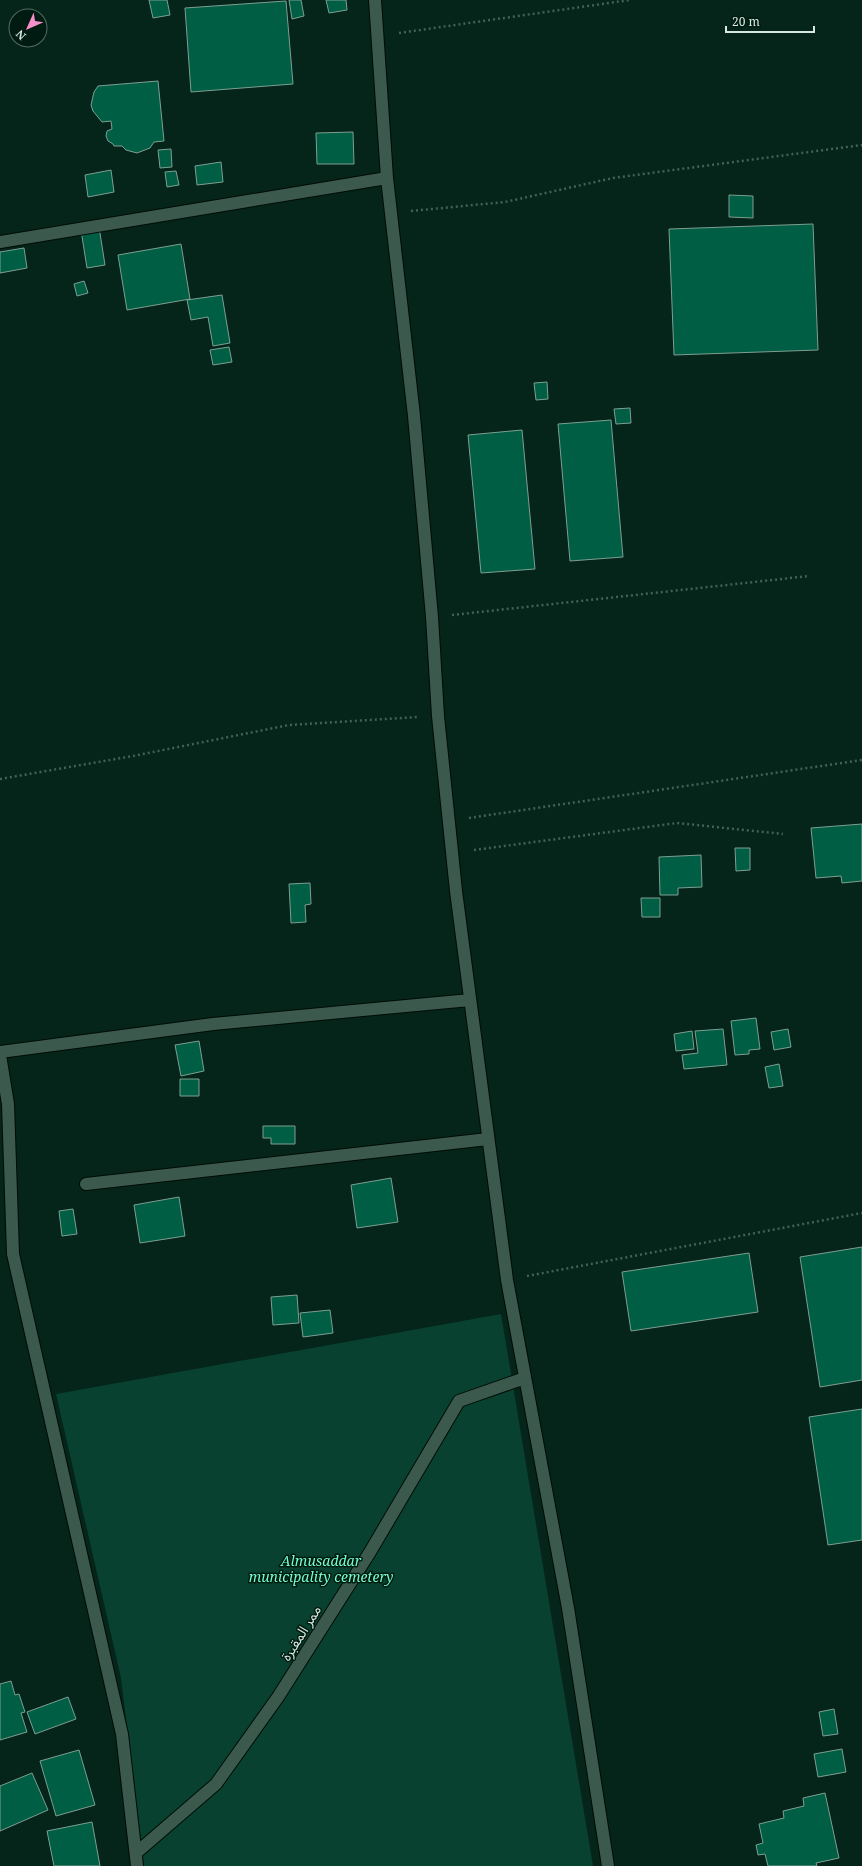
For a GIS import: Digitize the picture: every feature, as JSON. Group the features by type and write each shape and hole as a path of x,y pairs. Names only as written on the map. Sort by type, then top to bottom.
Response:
{"street":[{"path":"375,0 387,178 414,416 432,617 438,716 448,821 470,1000 507,1280 568,1608 608,1866"},
{"path":"0,242 387,178"},
{"path":"137,1866 122,1734 13,1254 8,1104 0,1053 212,1024 470,1000"},
{"path":"86,1184 488,1139"},
{"name":"ممر المقبرة","path":"136,1853 216,1784 278,1697 354,1578 459,1401 525,1378"}],"path":[{"path":"378,36 630,0"},
{"path":"391,213 505,202 613,178 862,145"},
{"path":"432,617 809,576"},
{"path":"0,779 133,756 290,725 438,716"},
{"path":"448,821 862,760"},
{"path":"452,852 677,823 783,834"},
{"path":"507,1280 862,1213"}],"green space":[{"name":"Almusaddar municipality cemetery","path":"501,1314 593,1866 144,1866 121,1678 56,1394"}],"building":[{"path":"149,0 167,0 170,15 153,18"},
{"path":"289,0 301,0 304,16 292,19"},
{"path":"326,0 346,0 347,10 329,13"},
{"path":"286,1 293,84 191,92 185,8"},
{"path":"158,81 164,141 154,142 150,148 137,153 126,150 122,146 114,146 108,141 106,136 107,131 112,129 111,121 102,122 93,111 91,105 94,92 98,86"},
{"path":"353,132 354,164 317,164 316,133"},
{"path":"171,149 172,167 160,168 158,150"},
{"path":"221,162 223,182 197,185 195,166"},
{"path":"111,170 114,192 88,197 85,175"},
{"path":"176,171 179,185 167,187 165,172"},
{"path":"729,195 753,196 753,218 729,217"},
{"path":"813,224 818,350 674,355 669,229"},
{"path":"99,227 105,265 87,268 81,230"},
{"path":"181,244 190,299 127,310 118,255"},
{"path":"24,248 27,268 0,273 0,252"},
{"path":"84,281 88,293 77,296 74,284"},
{"path":"222,295 230,343 213,346 208,317 191,320 187,300"},
{"path":"229,347 232,362 213,365 210,350"},
{"path":"547,382 548,399 536,400 534,383"},
{"path":"630,408 631,423 616,424 614,409"},
{"path":"611,420 623,557 570,561 558,424"},
{"path":"522,430 535,569 481,573 468,435"},
{"path":"862,824 862,881 842,883 841,876 816,878 811,828"},
{"path":"735,848 750,848 750,870 736,871"},
{"path":"701,855 702,887 678,888 678,895 660,895 659,857"},
{"path":"310,883 311,904 305,905 306,922 291,923 289,884"},
{"path":"641,898 660,898 660,917 642,917"},
{"path":"756,1018 760,1049 749,1050 749,1054 735,1055 731,1021"},
{"path":"723,1029 727,1065 684,1069 682,1055 698,1053 695,1031"},
{"path":"788,1029 791,1047 774,1050 771,1032"},
{"path":"692,1031 694,1049 676,1051 674,1034"},
{"path":"199,1041 204,1071 181,1076 175,1045"},
{"path":"779,1064 783,1086 769,1088 765,1067"},
{"path":"180,1079 199,1079 199,1096 180,1096"},
{"path":"263,1126 295,1126 295,1144 271,1144 271,1138 263,1138"},
{"path":"391,1178 398,1222 357,1228 351,1185"},
{"path":"179,1197 185,1236 140,1243 134,1205"},
{"path":"73,1209 77,1234 62,1236 59,1211"},
{"path":"862,1247 862,1380 820,1387 800,1257"},
{"path":"749,1253 758,1312 631,1331 622,1272"},
{"path":"297,1295 299,1323 273,1325 271,1297"},
{"path":"330,1310 333,1333 303,1337 300,1313"},
{"path":"862,1409 862,1540 828,1545 809,1417"},
{"path":"11,1681 15,1695 19,1694 25,1712 21,1713 27,1732 0,1740 0,1684"},
{"path":"68,1697 76,1719 35,1734 27,1712"},
{"path":"834,1709 838,1734 823,1736 819,1712"},
{"path":"842,1749 846,1772 818,1777 814,1754"},
{"path":"79,1750 95,1805 56,1816 40,1761"},
{"path":"32,1773 48,1810 0,1831 0,1786"},
{"path":"825,1793 839,1858 816,1863 817,1866 768,1866 765,1854 758,1855 756,1845 763,1843 759,1824 784,1818 783,1811 804,1806 803,1798"},
{"path":"92,1822 100,1866 54,1866 47,1831"}]}
